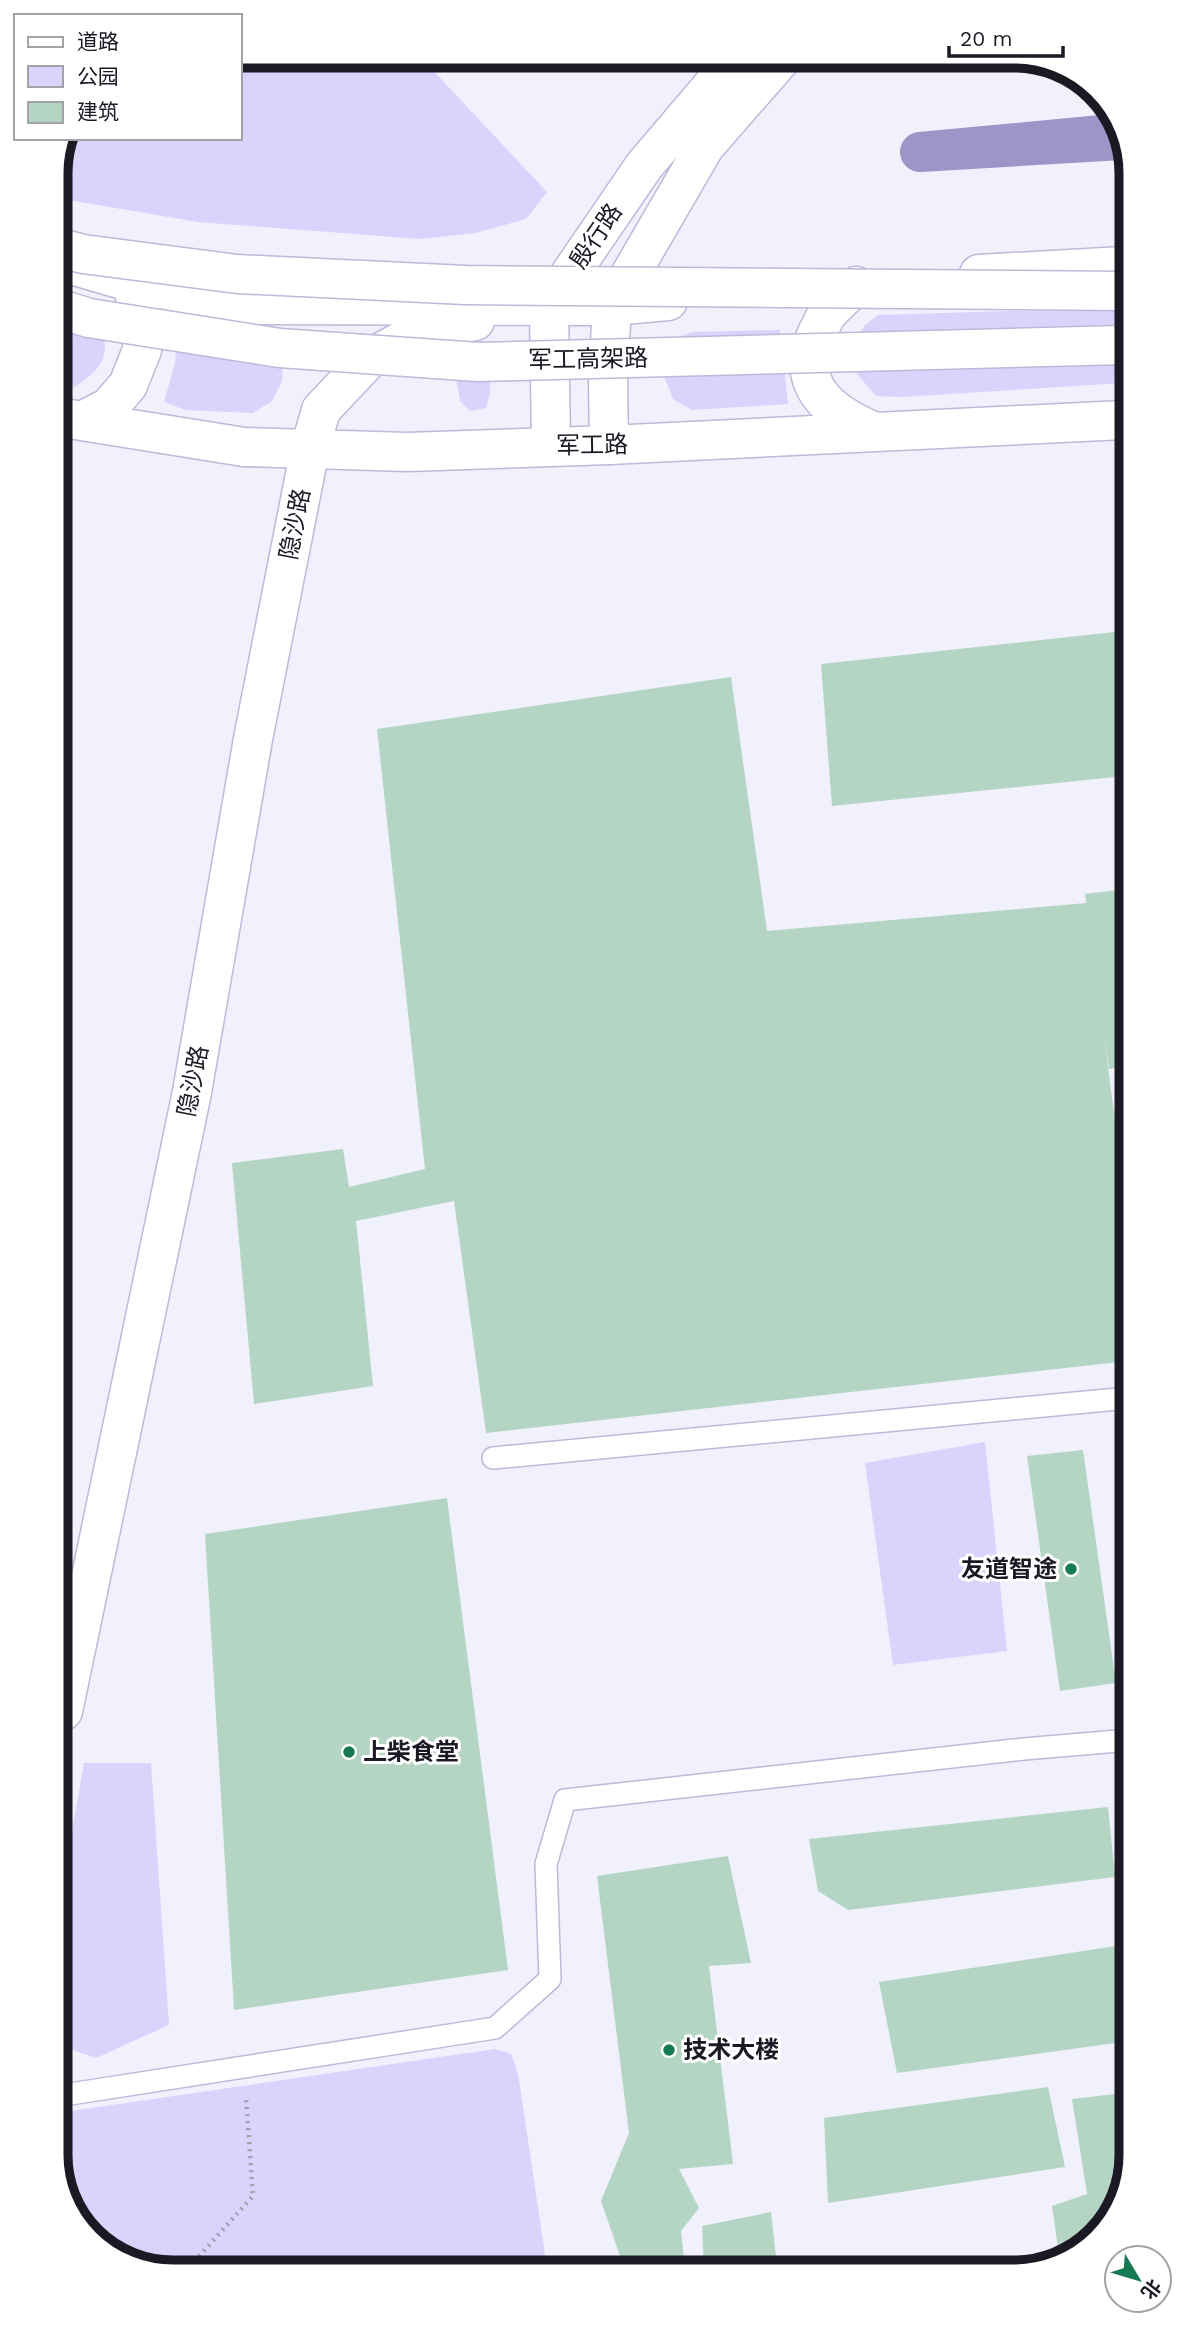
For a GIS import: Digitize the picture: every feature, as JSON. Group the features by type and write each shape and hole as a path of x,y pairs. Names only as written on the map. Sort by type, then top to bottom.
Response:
{"main road":[{"name":"殷行路","path":"549,305 644,166 727,68"},
{"name":"殷行路","path":"609,445 608,379 612,306 705,146 773,68"},
{"path":"68,250 237,274 452,284 1119,291"},
{"path":"68,263 130,282 234,305 612,306 856,286 900,278 1119,266"},
{"name":"军工路","path":"70,419 109,407 128,385 142,350 144,319 130,282"},
{"name":"军工路","path":"856,286 827,314 810,348 809,375 823,399 849,421 875,432"},
{"path":"549,305 551,446"},
{"path":"310,449 321,410 369,359 414,334 549,305"},
{"name":"军工高架路","path":"68,311 89,318 280,348 478,362 1119,345"},
{"name":"军工路","path":"70,419 244,447 408,452 1119,420"},
{"name":"隐沙路","path":"68,1687 192,1092 253,739 310,449"}],"lane":[{"path":"493,1458 1119,1399"},
{"path":"68,2094 495,2028 550,1979 546,1864 565,1800 1119,1741"}],"path":[{"path":"195,2260 253,2196 246,2098"}],"green space":[{"path":"242,68 431,68 547,192 526,219 475,233 419,239 198,222 68,200 68,166 72,146 74,140 242,140"},
{"path":"1119,304 1119,383 903,397 876,396 857,374 854,347 864,326 878,315 1047,310"},
{"path":"68,308 103,328 105,339 101,363 75,387 68,385"},
{"path":"178,325 283,361 282,381 272,401 253,413 185,410 164,402 175,363"},
{"path":"780,330 788,404 692,410 673,399 664,376 672,339 693,332"},
{"path":"490,362 490,393 486,408 470,411 460,401 456,377"},
{"path":"985,1442 1007,1651 893,1665 865,1463"},
{"path":"84,1763 151,1763 169,2025 96,2058 68,2048 68,1854"},
{"path":"495,2049 511,2054 518,2073 546,2260 166,2260 140,2254 109,2238 82,2207 70,2175 68,2111"}],"building":[{"path":"1119,632 1119,777 832,806 821,664"},
{"path":"731,677 767,931 1086,903 1085,894 1119,890 1119,1068 1109,1069 1104,1035 1119,1152 1119,1362 486,1433 454,1201 356,1221 373,1386 254,1404 232,1163 343,1149 349,1187 425,1169 377,729"},
{"name":"友道智途","path":"1083,1450 1116,1683 1060,1691 1027,1456"},
{"name":"上柴食堂","path":"447,1498 508,1970 234,2010 205,1534"},
{"path":"1108,1807 1115,1877 848,1910 818,1891 809,1839"},
{"name":"技术大楼","path":"728,1856 751,1963 709,1966 733,2164 679,2169 699,2208 681,2231 684,2260 621,2260 601,2201 629,2133 597,1876"},
{"path":"1116,1946 1119,1959 1119,2043 897,2073 879,1982"},
{"path":"1048,2087 1065,2167 828,2203 824,2118"},
{"path":"1115,2094 1118,2168 1108,2201 1093,2224 1058,2250 1052,2206 1087,2194 1072,2099"},
{"path":"771,2212 776,2260 704,2260 702,2226"}],"waterway":[{"path":"1111,134 920,152 1113,141"}],"place":[{"name":"友道智途","path":"1071,1569"},
{"name":"上柴食堂","path":"349,1752"},
{"name":"技术大楼","path":"669,2050"}]}
